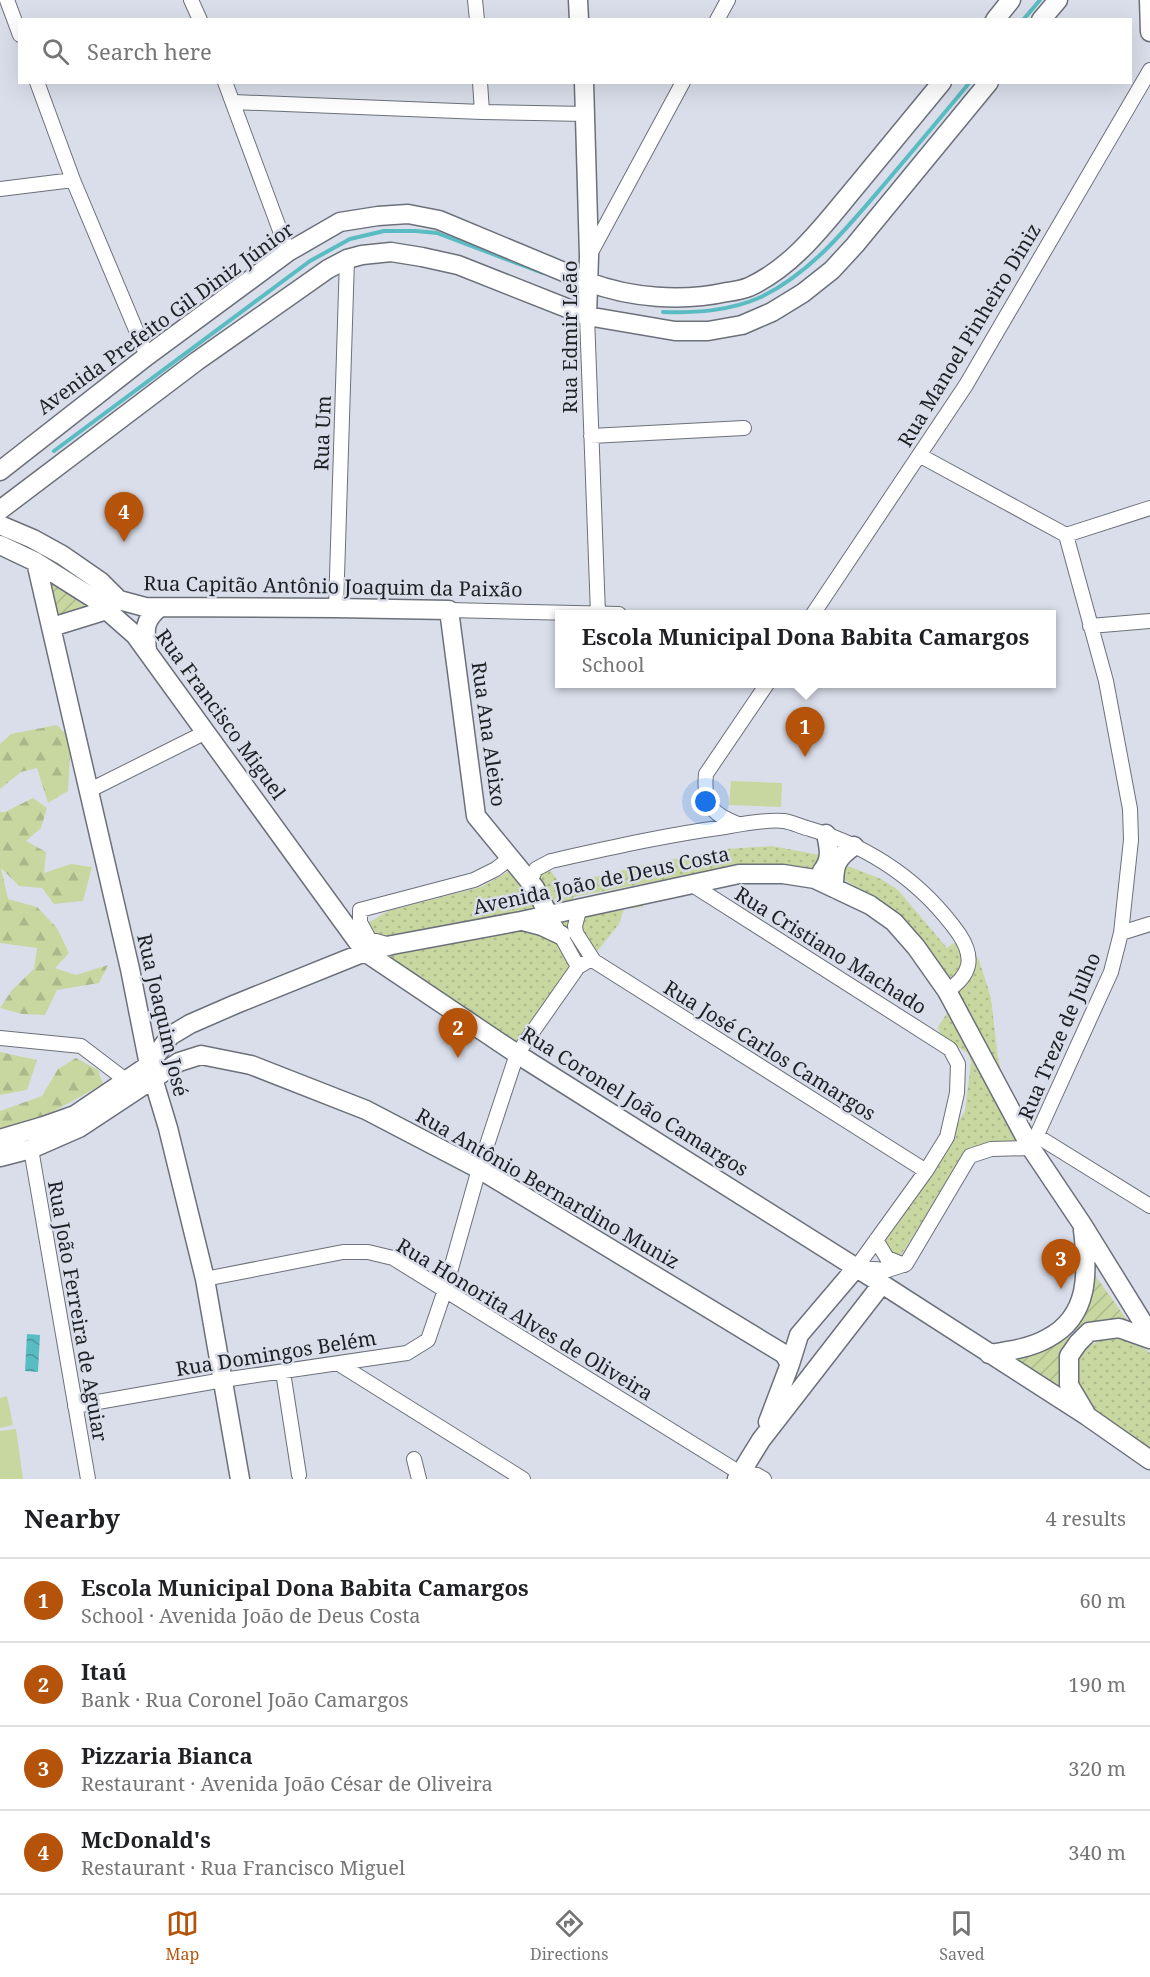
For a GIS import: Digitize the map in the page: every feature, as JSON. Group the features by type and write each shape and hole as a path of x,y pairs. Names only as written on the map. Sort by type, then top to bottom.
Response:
{"main road":[{"path":"578,0 579,18"},
{"path":"997,18 1011,0"},
{"path":"1043,18 1058,0"},
{"path":"1149,0 1150,32"},
{"path":"584,84 589,256"},
{"name":"Avenida Prefeito Gil Diniz Júnior","path":"0,471 147,356 288,252 340,222 408,214 439,220 588,282 638,295 709,296 747,288 770,276 815,235 940,84"},
{"path":"0,510 197,361 328,269 362,255 391,252 458,265 587,316 675,332 708,331 742,326 803,294 832,270 987,84"},
{"name":"Rua Edmir Leão","path":"587,316 589,256"},
{"path":"15,499 17,517 33,539"},
{"name":"Rua Francisco Miguel","path":"0,525 62,555 100,582 113,605 365,952"},
{"name":"Rua Francisco Miguel","path":"0,545 36,562 93,598 113,605"},
{"name":"Rua Joaquim José","path":"36,562 152,1073 205,1279 240,1479"},
{"path":"52,627 113,605"},
{"name":"Rua Capitão Antônio Joaquim da Paixão","path":"113,605 159,608 449,610"},
{"path":"147,650 147,620 159,608"},
{"name":"Rua Ana Aleixo","path":"449,610 476,816 536,888 548,914"},
{"path":"815,879 828,864 830,849 826,834"},
{"path":"834,888 834,867 842,854 854,846"},
{"name":"Avenida João de Deus Costa","path":"152,1073 170,1036 190,1024 365,952 738,874 783,874 815,879 870,905 894,922 916,947 947,991"},
{"path":"521,921 542,926 561,935"},
{"name":"Rua Coronel João Camargos","path":"365,952 517,1054 882,1284 1087,1416 1150,1460"},
{"path":"947,991 1082,1224 1150,1334"},
{"path":"0,1139 75,1115 125,1090 152,1073 201,1055 194,1045 190,1024"},
{"name":"Rua Antônio Bernardino Muniz","path":"201,1055 251,1065 366,1110 479,1169 784,1354 790,1364"},
{"path":"125,1090 140,1101 163,1112"},
{"path":"0,1157 31,1149 79,1128 125,1090"},
{"path":"989,1354 1017,1349 1048,1339 1072,1320 1083,1292 1087,1262 1082,1224"},
{"path":"761,1440 790,1364 798,1335 856,1268"},
{"path":"738,1476 761,1440 882,1284"},
{"path":"1087,1416 1069,1385 1069,1356 1078,1343 1089,1332 1119,1328 1150,1339"},
{"path":"798,1335 805,1351 811,1353 819,1353 836,1344"},
{"path":"790,1364 810,1359 825,1359"}],"street":[{"path":"7,0 18,30"},
{"path":"192,0 199,18"},
{"path":"476,0 477,18"},
{"path":"718,18 728,0"},
{"name":"Rua Manoel Pinheiro Diniz","path":"816,610 966,385 1150,70"},
{"path":"38,84 73,180 147,356"},
{"path":"226,84 288,252"},
{"path":"480,84 482,112"},
{"name":"Rua Edmir Leão","path":"589,256 682,84"},
{"path":"234,102 586,114"},
{"path":"0,189 73,180"},
{"name":"Rua Um","path":"336,608 348,259"},
{"name":"Rua Edmir Leão","path":"587,316 598,610"},
{"path":"591,436 744,428"},
{"path":"919,455 1066,535 1150,508"},
{"name":"Rua Treze de Julho","path":"1034,1142 1111,972 1122,933 1131,840 1130,809 1106,681 1066,535"},
{"name":"Rua Capitão Antônio Joaquim da Paixão","path":"449,610 555,613"},
{"path":"1090,626 1150,621"},
{"path":"740,824 720,817 706,802 706,774 764,688"},
{"path":"87,791 206,732"},
{"name":"Avenida João de Deus Costa","path":"530,881 536,869 551,861 679,833 740,824 783,821 826,834 854,846 894,868 929,897 960,936 970,959 967,970 958,983 947,991"},
{"name":"Avenida João de Deus Costa","path":"339,916 474,880 510,858"},
{"name":"Rua Cristiano Machado","path":"691,884 950,1049 958,1064 957,1093 947,1137 926,1171"},
{"name":"Rua José Carlos Camargos","path":"580,908 575,926 576,933 594,961 926,1171"},
{"path":"360,910 360,922 369,939 392,945"},
{"path":"548,914 578,967 588,961 594,961"},
{"path":"1122,933 1150,924"},
{"name":"Rua Domingos Belém","path":"75,1406 223,1380 407,1353 428,1340 445,1290 479,1169 517,1054 578,967"},
{"path":"0,1038 81,1046 91,1052 125,1090"},
{"path":"856,1268 888,1270 906,1264 970,1156 991,1149 1034,1142 1150,1206"},
{"name":"Rua João Ferreira de Aguiar","path":"31,1149 88,1479"},
{"path":"856,1268 926,1171"},
{"path":"876,1240 886,1258 904,1265"},
{"name":"Rua Honorita Alves de Oliveira","path":"205,1279 342,1252 368,1252 393,1258 738,1476 757,1475 764,1479"},
{"path":"339,1364 523,1479"},
{"path":"284,1372 299,1475"},
{"path":"414,1459 419,1479"}],"green space":[{"path":"44,574 88,609 59,615"},
{"path":"57,725 71,739 68,791 48,803 37,768 21,772 0,789 0,744 11,734"},
{"path":"731,781 782,783 781,807 729,805"},
{"path":"33,798 47,808 41,828 26,841 46,852 44,873 71,864 92,867 83,901 54,904 42,888 19,886 1,868 8,899 37,907 57,928 69,953 55,968 76,975 108,965 99,983 57,990 45,1015 22,1014 0,1008 12,990 34,969 37,948 0,943 0,812 5,812"},
{"path":"772,846 820,855 881,879 898,890 947,948 963,936 979,960 991,998 998,1058 1019,1140 970,1147 901,1255 890,1254 883,1245 965,1111 971,1062 968,1053 942,1038 938,1027 958,996 899,913 843,879 736,866 573,897 575,914 640,898 643,907 624,909 619,924 521,1046 398,971 368,923 388,911 481,887 513,869 550,870 561,885 648,864 726,849"},
{"path":"0,1052 37,1060 27,1090 0,1095"},
{"path":"76,1058 98,1070 103,1084 36,1121 0,1131 0,1111 42,1096 58,1069"},
{"path":"1095,1275 1127,1320 1098,1321 1071,1332 1060,1356 1058,1387 1009,1359 1091,1296"},
{"path":"1116,1338 1133,1341 1150,1353 1150,1450 1095,1412 1081,1391 1077,1377 1077,1360 1094,1344"},
{"path":"7,1396 13,1425 0,1428 0,1398"},
{"path":"16,1429 23,1479 0,1479 0,1431"}],"water":[{"path":"27,1334 40,1335 38,1372 25,1371"}],"waterway":[{"path":"1025,18 1040,0"},
{"path":"663,312 700,311 749,302 780,287 798,274 845,229 968,84"},
{"path":"54,451 310,261 350,239 384,231 437,233 543,273"}],"place":[{"name":"McDonald's","path":"124,542"},
{"name":"Escola Municipal Dona Babita Camargos","path":"805,757"},
{"name":"Itaú","path":"458,1058"},
{"name":"Pizzaria Bianca","path":"1061,1289"}]}
